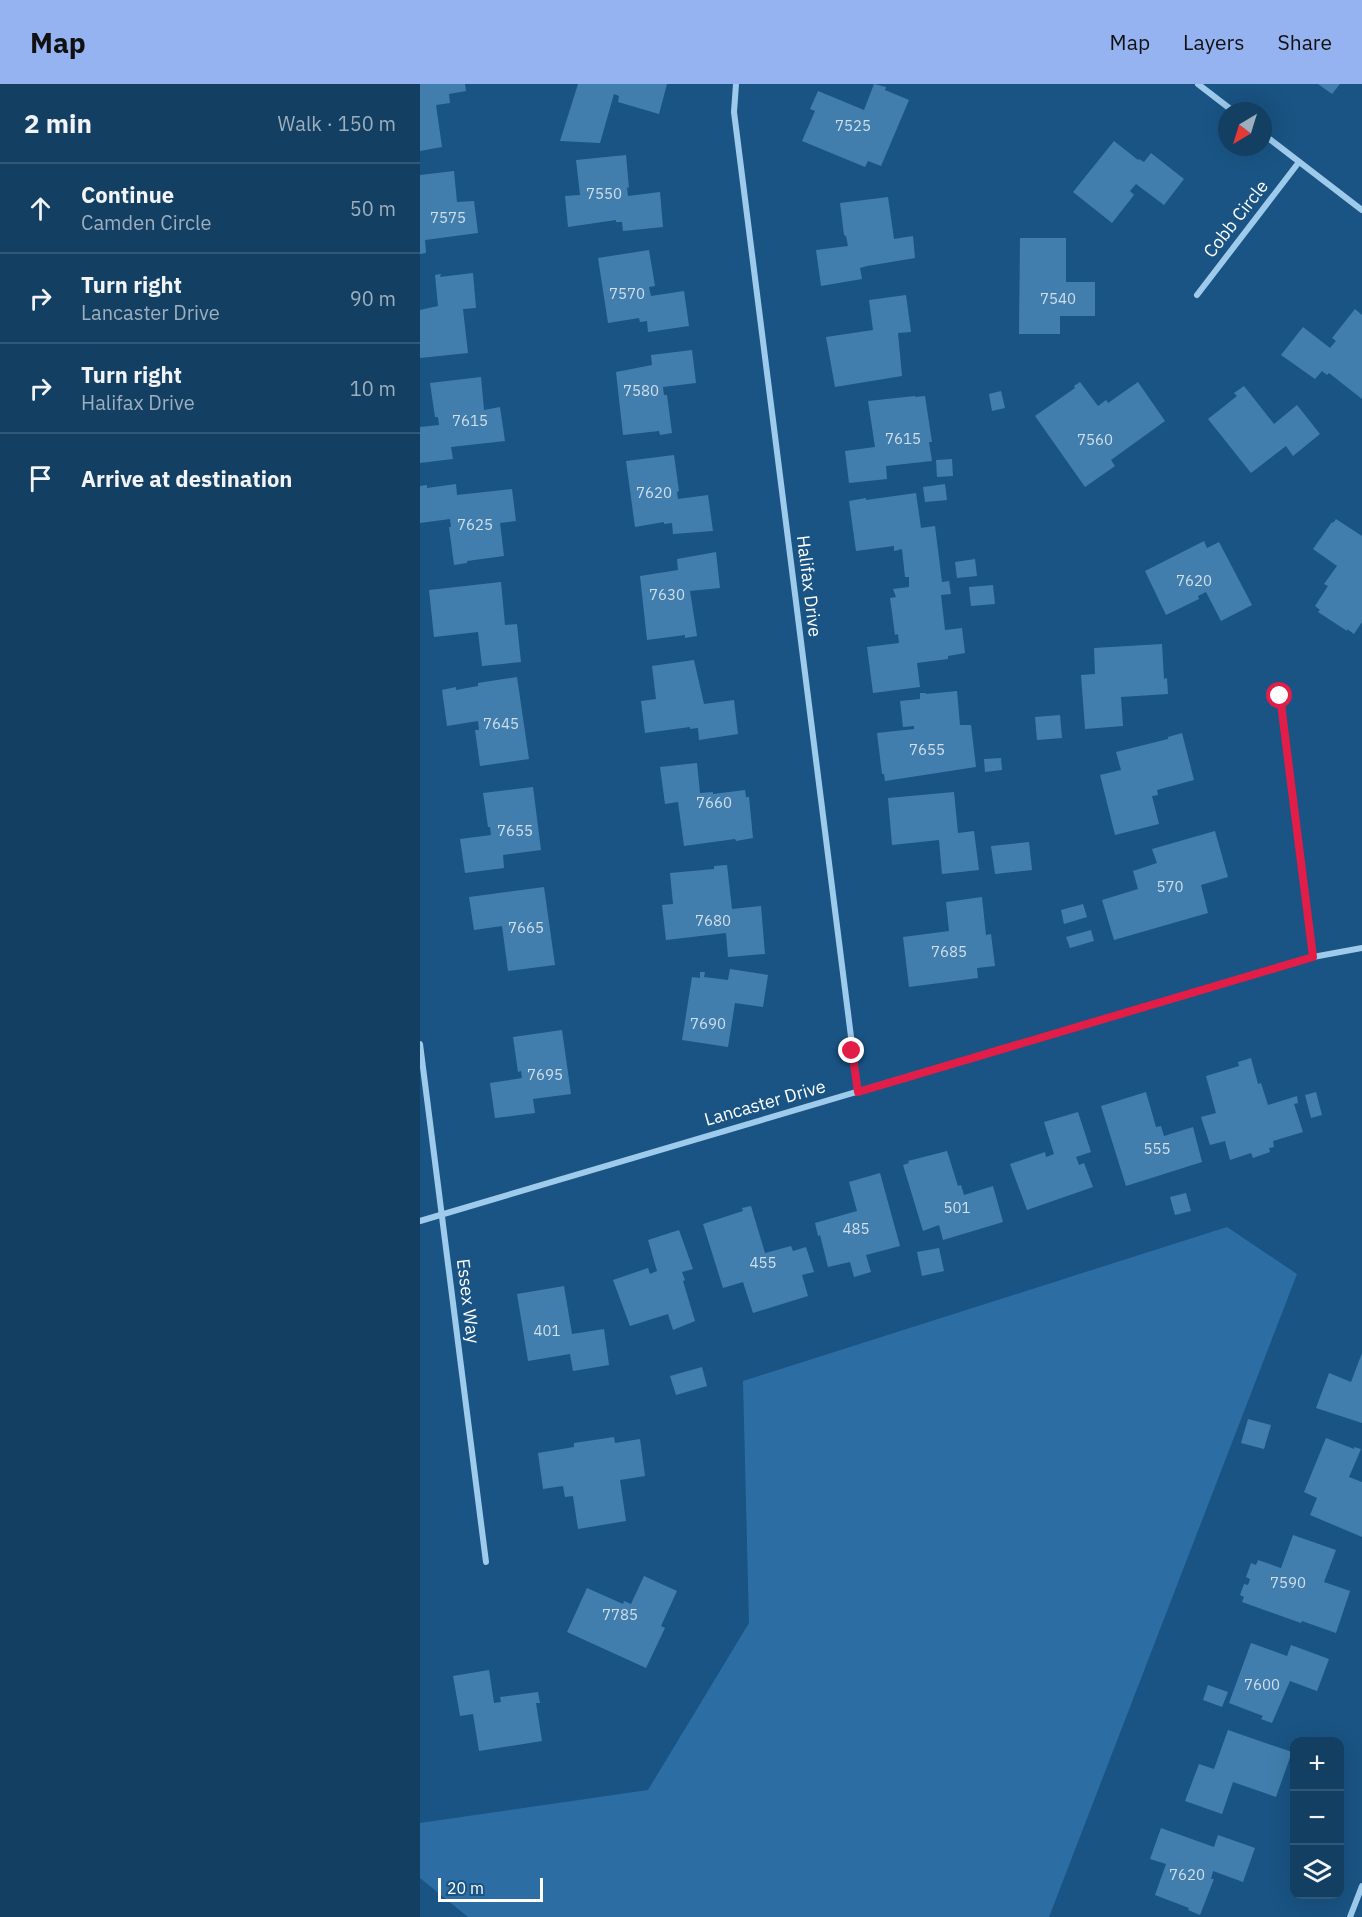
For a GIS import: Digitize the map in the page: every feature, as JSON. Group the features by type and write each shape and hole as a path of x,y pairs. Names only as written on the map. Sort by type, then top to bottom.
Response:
{"street":[{"name":"Halifax Drive","path":"736,84 735,122 858,1092"},
{"path":"1198,84 1221,102"},
{"path":"1272,141 1362,210"},
{"name":"Cobb Circle","path":"1197,295 1299,162"},
{"path":"1280,696 1313,957"},
{"name":"Lancaster Drive","path":"420,1221 1313,957 1362,948"},
{"name":"Essex Way","path":"420,1044 486,1562"},
{"path":"1350,1917 1362,1887"}],"shaded area":[{"path":"1227,1227 1297,1274 1049,1917 468,1917 420,1878 420,1823 648,1790 749,1623 743,1381"}],"building":[{"path":"420,84 465,84 466,91 449,94 450,103 436,105 442,147 420,151"},
{"path":"578,84 667,84 659,114 618,102 619,96 614,94 600,143 560,141"},
{"path":"874,84 886,87 885,90 909,100 881,166 868,161 865,167 802,141 815,111 810,109 818,91 864,110"},
{"path":"1318,84 1340,84 1332,94"},
{"path":"1114,141 1138,160 1144,162 1151,153 1184,179 1164,205 1136,184 1130,191 1134,195 1112,223 1073,192"},
{"path":"626,155 628,196 660,192 663,227 623,231 622,222 616,222 616,220 568,227 565,196 580,195 576,160"},
{"path":"454,171 457,202 474,201 478,233 425,240 426,253 420,254 420,175"},
{"path":"888,197 894,239 913,236 915,258 860,268 862,279 821,286 816,250 848,246 844,235 840,203"},
{"path":"1020,238 1066,238 1066,282 1095,282 1095,316 1060,316 1060,334 1019,334"},
{"path":"649,250 655,286 649,287 651,296 684,291 689,326 648,332 647,321 640,322 639,318 608,323 598,258"},
{"path":"473,273 476,308 463,309 468,353 420,358 420,310 438,306 435,275 441,274 440,277"},
{"path":"906,295 911,332 898,333 902,376 835,387 826,337 873,330 869,300"},
{"path":"1355,309 1362,315 1362,399 1329,373 1327,375 1322,371 1315,379 1281,355 1303,327 1330,348 1336,341 1332,338"},
{"path":"692,350 696,383 663,387 664,395 667,395 672,433 660,435 659,431 623,435 616,372 652,365 651,355"},
{"path":"481,377 484,410 500,407 505,441 451,447 453,459 420,463 420,427 439,425 438,417 435,417 430,383"},
{"path":"1080,382 1098,406 1106,400 1108,403 1138,382 1165,421 1111,460 1115,466 1085,487 1035,416"},
{"path":"1244,386 1274,424 1297,405 1320,434 1293,456 1286,446 1251,473 1208,419 1237,396 1234,393"},
{"path":"1001,391 1005,408 992,411 989,394"},
{"path":"925,396 932,442 929,442 932,461 886,466 887,479 849,483 845,451 875,447 868,401"},
{"path":"674,455 678,499 708,495 713,531 673,534 672,523 664,524 664,522 635,527 626,461"},
{"path":"952,459 953,476 937,477 936,460"},
{"path":"456,484 457,495 512,489 516,521 500,523 504,556 454,565 450,519 420,523 420,486 427,485 427,488"},
{"path":"945,484 947,500 925,502 923,487"},
{"path":"916,493 921,528 935,526 942,582 949,581 951,594 941,595 945,630 962,628 965,653 948,656 948,659 917,663 920,687 873,693 867,647 899,643 898,634 895,635 890,598 896,597 893,589 909,587 909,577 905,577 902,549 894,551 894,546 856,551 849,501"},
{"path":"1336,519 1362,536 1362,622 1354,634 1318,612 1320,610 1315,606 1328,586 1324,584 1337,566 1313,549"},
{"path":"1204,541 1207,548 1219,542 1252,605 1221,621 1206,592 1198,596 1199,599 1166,615 1145,571"},
{"path":"716,552 720,588 690,591 697,636 685,638 685,635 647,640 640,576 678,570 677,559"},
{"path":"975,559 977,576 957,578 955,562"},
{"path":"501,582 505,625 517,624 521,662 482,666 478,632 434,637 429,590"},
{"path":"993,585 995,604 971,606 969,587"},
{"path":"1162,644 1164,679 1167,678 1168,694 1121,697 1123,726 1085,729 1081,675 1095,674 1094,648"},
{"path":"694,660 704,704 734,700 738,734 699,740 698,728 690,729 690,727 645,733 641,701 656,699 652,666"},
{"path":"517,677 529,759 480,766 475,730 479,730 478,721 447,726 442,690 456,687 456,690 478,686 478,683"},
{"path":"957,691 960,725 971,725 976,767 885,781 884,774 882,774 877,733 914,729 914,726 903,727 900,701 920,699 920,693"},
{"path":"1060,715 1062,738 1037,740 1035,717"},
{"path":"1182,733 1194,780 1157,790 1158,795 1152,796 1159,824 1115,835 1100,775 1121,770 1116,752 1168,739 1168,737"},
{"path":"1001,758 1002,770 985,772 984,759"},
{"path":"697,763 700,793 713,792 713,794 745,790 746,797 749,797 753,838 684,846 678,802 665,804 660,767"},
{"path":"533,787 541,850 503,855 504,868 465,873 460,839 491,835 483,793"},
{"path":"954,792 958,833 974,831 979,870 942,874 939,840 892,845 888,798"},
{"path":"1215,831 1228,877 1201,885 1208,913 1114,940 1102,900 1138,889 1133,871 1157,863 1152,849"},
{"path":"1029,842 1032,870 995,874 991,846"},
{"path":"727,865 732,909 761,906 765,954 728,957 726,933 666,940 662,905 673,904 670,873 714,869 714,866"},
{"path":"544,887 555,965 508,971 502,926 474,930 469,897"},
{"path":"982,897 986,935 991,934 995,966 977,968 978,978 909,987 903,937 949,931 946,902"},
{"path":"1083,904 1087,917 1064,924 1061,910"},
{"path":"1091,930 1094,941 1070,948 1066,937"},
{"path":"730,969 768,975 763,1007 735,1003 728,1047 682,1040 692,977 700,978 700,972 705,972 704,977 728,980"},
{"path":"562,1030 571,1094 533,1099 535,1113 495,1118 490,1083 522,1078 521,1071 518,1072 513,1037"},
{"path":"1251,1058 1258,1084 1261,1083 1268,1105 1297,1096 1298,1103 1294,1104 1303,1132 1273,1141 1274,1147 1269,1148 1270,1152 1253,1158 1251,1153 1230,1160 1225,1141 1210,1145 1201,1117 1216,1113 1206,1076 1239,1066 1238,1062"},
{"path":"1146,1092 1156,1127 1161,1126 1164,1136 1193,1127 1202,1162 1126,1186 1101,1106"},
{"path":"1316,1092 1322,1115 1311,1118 1305,1095"},
{"path":"1078,1112 1091,1152 1076,1157 1079,1165 1084,1163 1093,1187 1027,1210 1010,1164 1045,1152 1046,1157 1054,1154 1044,1122"},
{"path":"947,1151 958,1186 961,1185 964,1195 993,1186 1003,1222 943,1240 939,1225 923,1231 903,1165 909,1163 908,1161"},
{"path":"880,1173 900,1246 866,1255 871,1272 854,1277 850,1262 828,1267 815,1223 857,1211 849,1182"},
{"path":"1186,1193 1191,1211 1175,1215 1170,1197"},
{"path":"751,1206 765,1253 791,1246 793,1251 806,1247 814,1272 802,1275 808,1296 753,1313 743,1282 723,1288 703,1224 743,1211 742,1208"},
{"path":"679,1230 693,1269 682,1272 695,1321 673,1330 668,1314 630,1326 613,1280 648,1268 650,1274 657,1271 648,1240"},
{"path":"939,1248 944,1271 922,1276 917,1252"},
{"path":"564,1286 572,1334 604,1329 609,1365 573,1371 570,1354 528,1361 517,1294"},
{"path":"1362,1353 1362,1423 1316,1408 1329,1373 1351,1382"},
{"path":"702,1367 707,1386 676,1395 670,1376"},
{"path":"1248,1419 1271,1425 1264,1449 1241,1443"},
{"path":"614,1437 615,1443 640,1439 645,1476 620,1480 626,1521 578,1529 573,1496 565,1497 563,1486 543,1489 538,1453 574,1447 574,1443"},
{"path":"1326,1438 1354,1449 1354,1447 1361,1449 1349,1477 1362,1482 1362,1537 1310,1515 1317,1498 1304,1492"},
{"path":"1293,1535 1336,1550 1324,1582 1350,1591 1336,1633 1242,1602 1244,1597 1240,1595 1244,1584 1248,1585 1250,1579 1246,1577 1251,1563 1256,1565 1258,1560 1281,1568"},
{"path":"644,1576 677,1591 661,1626 665,1628 646,1668 567,1632 587,1588 623,1604 624,1601 631,1604"},
{"path":"1251,1643 1287,1656 1291,1645 1329,1659 1317,1691 1290,1681 1272,1723 1261,1719 1263,1716 1229,1703"},
{"path":"489,1670 494,1703 501,1702 500,1697 538,1692 540,1703 536,1703 542,1741 479,1751 473,1714 460,1716 453,1676"},
{"path":"1208,1685 1228,1692 1222,1707 1203,1700"},
{"path":"1228,1730 1290,1751 1290,1758 1276,1797 1233,1782 1222,1814 1185,1801 1199,1764 1214,1769"},
{"path":"1161,1828 1214,1847 1218,1835 1255,1848 1243,1882 1213,1871 1211,1879 1214,1879 1200,1915 1188,1910 1189,1908 1155,1895 1166,1864 1150,1859"}],"route":[{"path":"852,1051 858,1092 1313,957 1280,696"}]}
